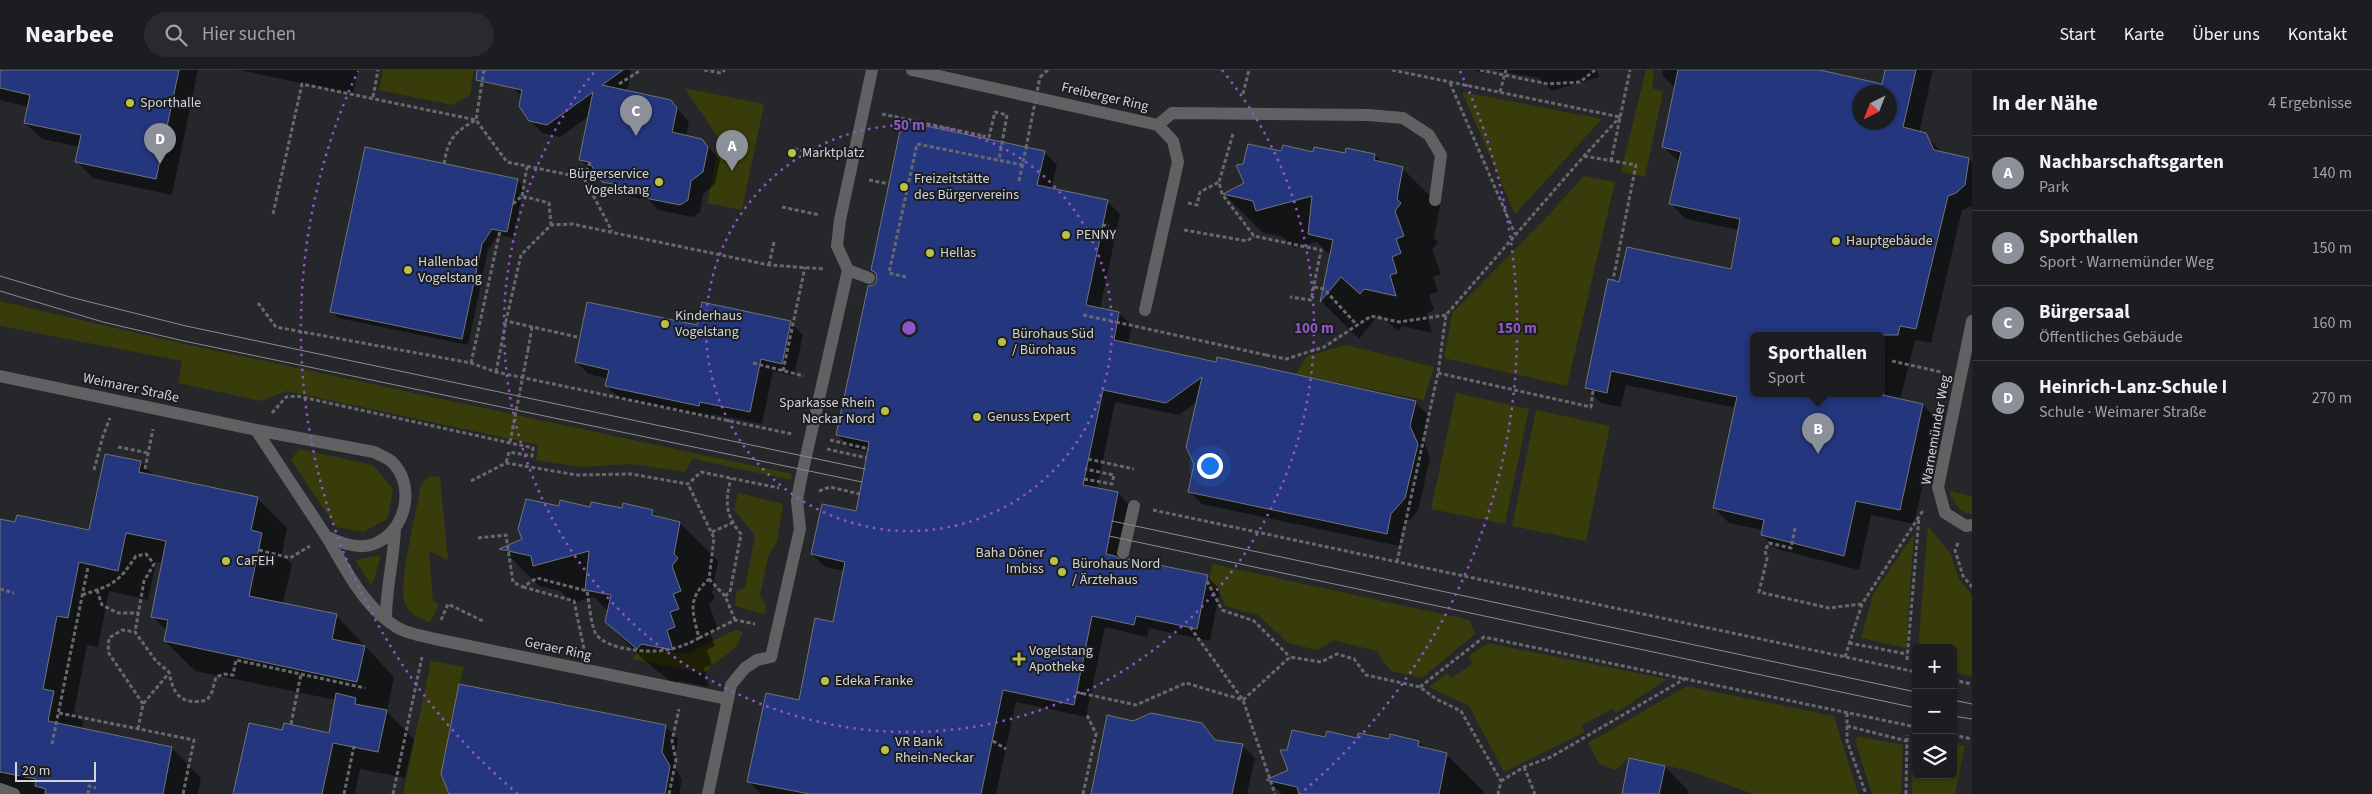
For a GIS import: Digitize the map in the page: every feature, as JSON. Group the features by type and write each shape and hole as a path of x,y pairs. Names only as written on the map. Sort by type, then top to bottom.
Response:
{"street":[{"path":"708,794 731,685 745,668 757,660 772,657 800,529 797,501 848,270 837,246 840,220 872,70"},
{"name":"Freiberger Ring","path":"912,70 1158,125 1173,141 1178,162 1145,310"},
{"path":"1158,125 1172,113 1368,115 1403,118 1429,135 1441,155 1435,200"},
{"path":"848,270 869,278"},
{"name":"Warnemünder Weg","path":"1969,525 1945,513 1938,487 1972,321"},
{"name":"Weimarer Straße","path":"0,376 256,430 374,452 390,461 399,473 405,493 402,518 396,528 395,548 386,596 386,618"},
{"path":"256,430 326,536 362,596 386,618"},
{"path":"1123,552 1134,506"},
{"path":"326,536 349,545 366,545 383,540 396,528"},
{"name":"Geraer Ring","path":"386,618 398,628 435,639 728,699"},
{"path":"0,789 14,794"}],"path":[{"path":"373,97 378,70"},
{"path":"476,120 484,70"},
{"path":"619,84 642,70"},
{"path":"704,70 721,73 725,70"},
{"path":"1019,181 1040,70"},
{"path":"1040,77 1048,70"},
{"path":"1249,70 1219,182 1222,194 1254,236 1321,250 1311,300 1290,297"},
{"path":"1392,70 1413,72 1450,82 1620,117"},
{"path":"1480,70 1548,84 1580,82 1595,70"},
{"path":"1500,92 1506,70"},
{"path":"1611,161 1630,70"},
{"path":"1450,82 1515,234"},
{"path":"273,214 302,84 373,97 476,120 507,162 584,178"},
{"path":"863,110 984,137 989,137 995,112 1008,115 999,160"},
{"path":"1397,562 1438,372 1446,315 1515,234 1620,117"},
{"path":"444,164 447,145 458,130 476,120"},
{"path":"906,277 889,273 917,144 1022,165"},
{"path":"794,149 829,156"},
{"path":"1584,156 1636,165 1613,280"},
{"path":"590,162 584,178 612,231"},
{"path":"513,204 522,196 527,166"},
{"path":"1197,205 1200,192 1219,182"},
{"path":"522,196 549,203 551,225"},
{"path":"782,207 820,215"},
{"path":"496,372 520,255 551,225 572,224 612,231 769,265 848,270"},
{"path":"1102,225 1109,226"},
{"path":"1182,236 1184,230 1247,241 1254,236"},
{"path":"471,363 500,231"},
{"path":"769,265 774,242"},
{"path":"783,371 805,267"},
{"path":"1314,287 1324,289 1356,324"},
{"path":"258,303 276,327 471,363 496,372 810,438 828,450 867,458"},
{"path":"1083,315 1286,359 1324,347 1356,324 1371,316 1399,322 1446,315"},
{"path":"506,321 577,337"},
{"path":"510,442 532,327"},
{"path":"1892,362 1961,376"},
{"path":"754,363 823,380"},
{"path":"1438,372 1591,407 1593,390"},
{"path":"256,430 286,397 297,396 533,448 532,456 508,452 506,463"},
{"path":"145,468 156,409"},
{"path":"94,470 102,436 108,426"},
{"path":"830,440 869,450 839,444"},
{"path":"118,447 148,453"},
{"path":"1088,459 1134,469"},
{"path":"471,481 506,463 577,475 630,474 688,484"},
{"path":"1084,478 1112,484 1114,475 1085,468"},
{"path":"688,484 701,472 799,492 813,493 830,487 860,494"},
{"path":"725,596 730,592 741,534 732,523 726,499 731,478"},
{"path":"688,484 714,538 709,578 696,591 692,611 699,638"},
{"path":"1134,506 1912,671"},
{"path":"1845,657 1862,604 1919,516 1907,660"},
{"path":"712,532 732,523"},
{"path":"1969,525 1955,550 1963,576 1972,588"},
{"path":"1795,528 1791,548 1769,543 1765,550 1767,558 1759,592 1829,608 1862,604"},
{"path":"478,538 506,535 513,582 523,587 574,602 584,647 580,669"},
{"path":"259,550 290,558 326,536"},
{"path":"82,595 109,586 121,578 136,556 146,554 154,564 144,581 135,632 156,661 170,672 172,689 181,698 190,702 206,700 212,692 216,677 224,674 233,676 236,660 365,688"},
{"path":"52,744 88,567"},
{"path":"523,587 537,578 587,591 596,633 608,644 637,650 664,651 683,646 734,620 755,624"},
{"path":"709,578 725,596 734,620"},
{"path":"1207,582 1222,610 1254,621 1290,657 1321,662 1337,654 1354,659 1366,675 1420,687 1436,699 1461,711 1500,780 1498,794"},
{"path":"0,589 14,592"},
{"path":"96,590 102,605 118,613 138,613"},
{"path":"392,794 422,658 433,648 439,623 448,604 485,622"},
{"path":"1190,627 1243,700 1275,794"},
{"path":"135,632 122,630 110,638 108,652 143,704"},
{"path":"1420,687 1484,636 1912,726"},
{"path":"1849,643 1907,654"},
{"path":"1243,700 1290,657"},
{"path":"138,729 143,704 170,672"},
{"path":"291,724 301,674"},
{"path":"1500,780 1524,767 1551,757 1686,678"},
{"path":"1957,681 1972,684"},
{"path":"1076,692 1136,705 1186,682 1243,700"},
{"path":"669,794 676,760 672,741 682,690"},
{"path":"59,713 194,740 183,794"},
{"path":"1847,713 1847,741 1866,794"},
{"path":"1083,794 1096,734 1087,716"},
{"path":"1846,726 1907,741"},
{"path":"1906,794 1907,735"},
{"path":"1957,736 1972,739"},
{"path":"993,741 1006,749"},
{"path":"344,794 354,746"},
{"path":"1524,767 1535,794"},
{"path":"88,794 89,786 96,788"}],"green space":[{"path":"383,70 474,70 470,95 452,105 379,90"},
{"path":"1646,70 1654,70 1652,88 1663,92 1645,177 1621,172"},
{"path":"684,88 764,104 742,210 707,203 720,140"},
{"path":"1462,92 1602,119 1515,214"},
{"path":"1584,176 1615,182 1567,386 1444,358 1452,313 1545,219"},
{"path":"0,301 171,341 792,474 791,480 693,459 685,472 630,464 580,467 536,460 538,445 287,391 260,401 178,383 182,361 0,326"},
{"path":"1346,345 1434,367 1424,400 1296,374 1307,356"},
{"path":"1456,393 1529,409 1505,524 1431,509"},
{"path":"1536,410 1610,426 1586,541 1512,526"},
{"path":"299,449 373,465 393,489 388,518 364,532 336,527 291,460"},
{"path":"430,476 440,477 448,560 429,551 433,601 439,605 430,622 418,617 408,609 404,601 403,591 406,561 421,484"},
{"path":"1949,491 1972,496 1972,514 1963,512 1960,509"},
{"path":"738,493 783,504 777,542 769,554 760,595 766,606 765,614 735,606 736,591 745,588 755,535 734,510"},
{"path":"1928,526 1950,553 1959,579 1972,595 1972,676 1957,673 1957,644 1918,644"},
{"path":"1914,534 1906,648 1861,638 1873,594"},
{"path":"381,555 372,586 355,560"},
{"path":"1212,564 1470,620 1475,634 1422,678 1391,671 1376,651 1334,640 1317,650 1288,643 1258,615 1225,606 1221,595 1209,584"},
{"path":"735,630 743,632 736,647 703,673 632,659 639,651 688,653"},
{"path":"1488,643 1667,679 1616,713 1612,709 1581,726 1585,732 1504,772 1469,706 1429,687 1447,673 1452,678 1473,663 1468,656"},
{"path":"431,661 464,667 459,684 448,790 447,794 403,794"},
{"path":"1687,686 1834,716 1858,794 1753,794 1687,770 1629,758 1615,770 1599,764 1588,743"},
{"path":"1857,736 1903,745 1901,794 1872,794 1856,744"},
{"path":"1957,745 1965,746 1955,794 1912,794 1912,779 1957,779"}],"building":[{"name":"Sporthalle","path":"0,70 179,70 156,179 75,162 81,135 24,123 30,95 0,88"},
{"path":"477,70 623,70 602,85 671,100 677,108 672,132 702,139 708,147 703,172 691,181 688,200 680,205 645,198 639,189 602,182 589,162 579,160 593,92 547,125 529,121 519,106 522,90 476,80"},
{"name":"Hauptgebäude","path":"1678,70 1820,70 1882,84 1885,70 1916,70 1903,127 1926,133 1934,150 1969,158 1965,185 1956,193 1948,196 1916,329 1900,326 1898,335 1885,335 1885,332 1750,332 1750,397 1885,397 1885,395 1923,404 1900,510 1856,501 1844,556 1761,535 1764,520 1713,508 1737,397 1611,371 1607,393 1585,388 1608,279 1619,282 1627,247 1731,269 1740,219 1669,204 1681,152 1662,147"},
{"path":"902,121 1045,151 1037,185 1108,200 1086,305 1119,312 1114,340 1216,362 1217,357 1416,401 1410,426 1418,444 1405,498 1391,514 1387,534 1188,492 1194,464 1186,447 1202,377 1166,403 1103,390 1083,485 1118,492 1106,554 1115,556 1122,561 1129,559 1208,575 1197,629 1136,616 1134,625 1092,616 1074,705 1003,690 981,794 810,794 747,782 766,693 799,700 815,618 833,622 845,562 811,554 822,504 856,511 869,442 836,435 868,286 874,285 877,280 876,273 871,270"},
{"path":"1248,144 1281,151 1283,145 1313,152 1314,147 1345,153 1346,148 1375,154 1374,160 1403,167 1397,199 1401,203 1395,211 1404,236 1396,239 1401,253 1392,257 1397,273 1390,275 1396,296 1364,289 1360,294 1341,277 1320,302 1333,240 1308,234 1312,196 1256,211 1253,201 1223,194 1244,183 1236,165 1243,164"},
{"name":"Hallenbad Vogelstang","path":"365,147 518,179 507,232 492,229 482,244 462,339 330,312"},
{"path":"587,302 697,325 702,302 791,321 782,364 761,359 750,412 700,402 699,406 605,386 609,370 575,362"},
{"path":"105,454 141,461 139,472 258,497 251,530 262,533 249,596 337,614 332,639 365,646 357,682 164,641 168,620 151,617 166,541 126,533 118,571 79,562 68,618 57,616 43,689 54,691 48,721 172,747 163,794 45,794 46,789 35,786 36,779 0,772 0,519 15,522 17,515 89,530"},
{"path":"526,499 559,506 560,500 590,507 591,502 622,508 623,503 653,510 652,515 680,522 674,554 678,558 672,566 681,591 673,594 679,609 670,612 675,627 667,630 673,650 641,644 637,649 605,622 611,595 585,590 589,551 533,566 531,556 499,549 522,539 518,529"},
{"path":"459,684 666,725 662,752 670,766 665,794 449,794 441,774"},
{"path":"336,693 356,698 355,704 387,710 378,752 333,743 322,794 233,794 249,723 282,730 284,723 329,733"},
{"path":"1151,713 1202,723 1215,740 1243,744 1232,794 1091,794 1107,715 1133,721"},
{"path":"1292,730 1325,737 1327,731 1357,738 1358,733 1389,739 1390,734 1419,741 1418,746 1447,753 1439,794 1299,794 1297,787 1266,780 1288,770 1280,750 1287,750"},
{"path":"1629,758 1665,766 1659,794 1622,794"}],"tram line":[{"path":"0,276 70,297 186,326 865,469"},
{"path":"0,291 103,322 184,341 862,482"},
{"path":"1112,521 1912,691"},
{"path":"1109,536 1912,707"},
{"path":"1957,701 1972,704"},
{"path":"1957,717 1972,719"}],"place":[{"name":"Sporthalle","path":"130,103"},
{"name":"Bürgersaal","path":"636,136"},
{"name":"Marktplatz","path":"792,153"},
{"name":"Heinrich-Lanz-Schule I","path":"160,164"},
{"name":"Nachbarschaftsgarten","path":"732,171"},
{"name":"Bürgerservice Vogelstang","path":"659,182"},
{"name":"Freizeitstätte des Bürgervereins","path":"904,187"},
{"name":"PENNY","path":"1066,235"},
{"name":"Hauptgebäude","path":"1836,241"},
{"name":"Hellas","path":"930,253"},
{"name":"Hallenbad Vogelstang","path":"408,270"},
{"name":"Kinderhaus Vogelstang","path":"665,324"},
{"name":"Bürohaus Süd / Bürohaus","path":"1002,342"},
{"name":"Sparkasse Rhein Neckar Nord","path":"885,411"},
{"name":"Genuss Expert","path":"977,417"},
{"name":"Sporthallen","path":"1818,454"},
{"name":"CaFEH","path":"226,561"},
{"name":"Baha Döner Imbiss","path":"1054,561"},
{"name":"Bürohaus Nord / Ärztehaus","path":"1062,572"},
{"name":"Vogelstang Apotheke","path":"1019,659"},
{"name":"Edeka Franke","path":"825,681"},
{"name":"VR Bank Rhein-Neckar","path":"885,750"}]}
